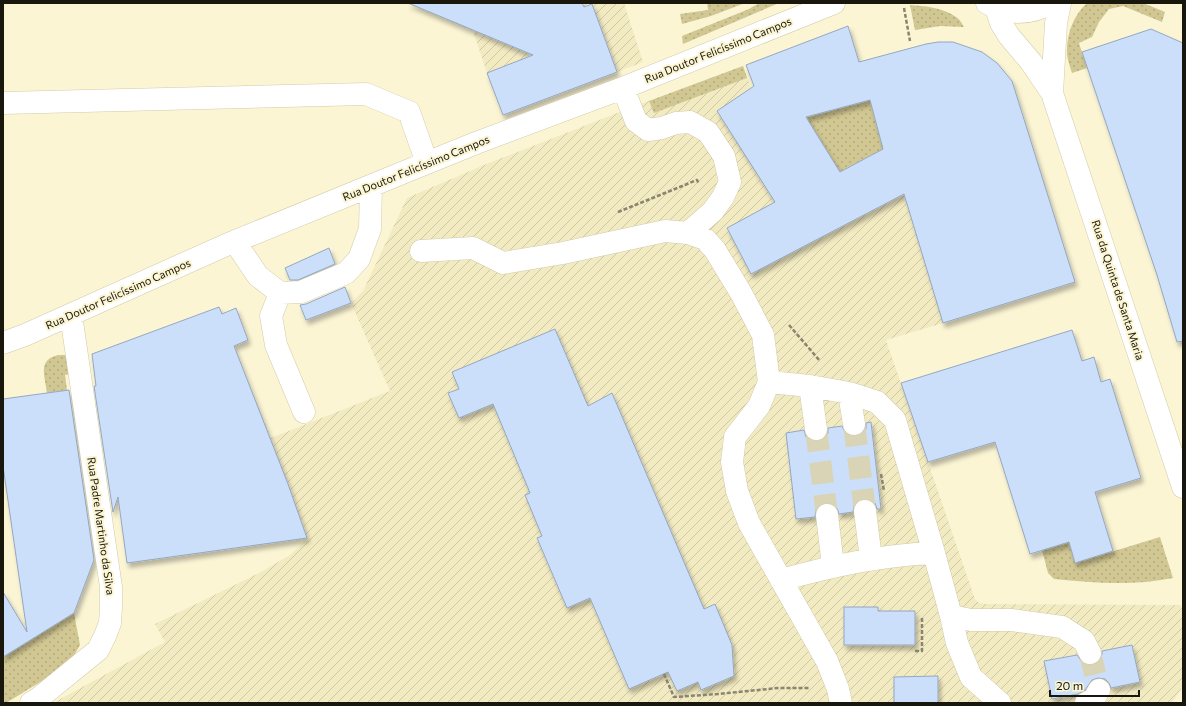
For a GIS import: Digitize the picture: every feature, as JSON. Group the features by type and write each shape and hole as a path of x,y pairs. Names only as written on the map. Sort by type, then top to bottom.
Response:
{"street":[{"name":"Rua Doutor Felicíssimo Campos","path":"3,343 71,315 235,242 427,163 623,88 834,3"},
{"path":"992,6 1018,13 1041,9 1050,3"},
{"name":"Rua da Quinta de Santa Maria","path":"1052,93 1056,23 1060,3"},
{"name":"Rua da Quinta de Santa Maria","path":"992,6 1009,36 1031,62 1052,93 1183,487"},
{"path":"623,88 636,121 648,130 662,128 676,123 690,122 708,132 724,156 730,182 723,197 713,211 688,233"},
{"path":"3,103 366,94 409,112 427,163"},
{"path":"235,242 258,276 280,294 302,292 346,273 358,259 370,229 371,186"},
{"path":"422,251 473,248 503,263 563,253 665,231 688,233 705,239 715,250 741,293 762,335 769,382 759,406 735,437 732,462 737,491 749,523 827,661 840,696"},
{"path":"280,294 271,316 276,345 304,412"},
{"name":"Rua Padre Martinho da Silva","path":"30,703 39,698 98,650 106,636 112,608 111,588 71,315"},
{"path":"769,382 810,386 849,393 877,402 895,420 934,553 957,644 970,677 1000,703"},
{"path":"810,386 816,429"},
{"path":"849,393 854,424"},
{"path":"865,511 871,559"},
{"path":"827,515 833,566"},
{"path":"781,580 833,566 871,559 904,554 934,553"},
{"path":"951,616 972,620 1011,620 1062,627 1084,641 1090,653"}],"path":[{"path":"904,8 910,42"},
{"path":"664,674 674,697 778,688 840,696"}],"shaded area":[{"path":"405,3 624,3 643,62 617,72 603,33 552,52 551,49 487,73 473,31"},
{"path":"707,3 745,3 711,16 682,24 680,14 708,10"},
{"path":"759,3 779,3 683,44 682,36 749,9"},
{"path":"1087,3 1143,3 1165,12 1162,22 1123,6 1109,9 1099,22 1092,37 1079,43 1087,68 1072,73 1067,55 1069,33 1074,20"},
{"path":"910,5 946,11 960,20 964,27 940,26 915,30"},
{"path":"743,66 751,88 804,118 889,146 943,323 886,340 975,599 979,603 985,604 1181,605 1183,614 1183,686 1172,703 53,703 165,642 155,624 259,573 290,555 307,539 202,552 178,395 243,369 271,438 390,391 351,303 363,291 407,198 484,165"},
{"path":"743,66 747,78 654,113 649,101"},
{"path":"870,100 883,149 839,172 804,118"},
{"path":"65,355 70,358 74,374 65,375 67,390 47,393 44,375 45,365 51,357"},
{"path":"1160,537 1173,578 1158,581 1114,583 1054,579 1048,573 1042,550 1069,542 1075,563"},
{"path":"74,613 80,645 72,659 60,670 6,703 3,703 3,657"}],"building":[{"path":"408,3 582,3 584,7 592,4 617,72 503,115 487,73 533,55"},
{"path":"848,26 859,62 938,42 953,42 982,52 997,63 1012,81 1075,282 943,323 904,194 751,274 727,228 775,202 717,111 754,86 746,65","holes":["870,100 883,149 840,172 806,117"]},
{"path":"1151,29 1183,43 1183,341 1177,342 1157,275 1082,52"},
{"path":"329,248 335,264 298,280 290,280 285,268"},
{"path":"345,287 351,303 306,320 300,305 306,304"},
{"path":"219,307 222,314 236,308 248,340 234,346 288,484 307,538 127,563 118,497 113,512 94,386 96,386 92,354"},
{"path":"555,329 588,406 612,393 704,609 715,604 732,645 734,676 701,690 698,682 677,691 668,672 629,689 590,598 567,608 537,538 542,536 525,495 530,493 493,404 459,418 448,393 459,389 452,372"},
{"path":"1072,330 1082,361 1094,357 1101,382 1110,379 1141,478 1095,492 1113,551 1075,563 1069,542 1030,554 995,442 928,462 901,383"},
{"path":"69,390 94,560 74,613 3,657 3,592 27,632 3,466 3,399"},
{"path":"871,422 881,509 877,509 875,503 870,500 864,499 857,501 853,512 839,514 837,508 832,504 825,503 819,505 816,510 815,517 796,519 786,433 804,430 806,437 812,441 817,441 824,439 828,433 828,428 842,426 849,436 856,436 866,429 866,423"},
{"path":"844,607 878,607 878,611 915,611 915,645 844,645"},
{"path":"1132,645 1140,682 1111,688 1105,679 1098,678 1092,680 1085,690 1078,694 1052,699 1044,661 1077,655 1083,663 1090,665 1095,664 1100,660 1102,651"},
{"path":"938,676 938,703 894,703 894,677"}],"tunnel":[{"path":"854,424 865,511"},
{"path":"816,429 827,515"},
{"path":"1090,653 1099,690"}]}
